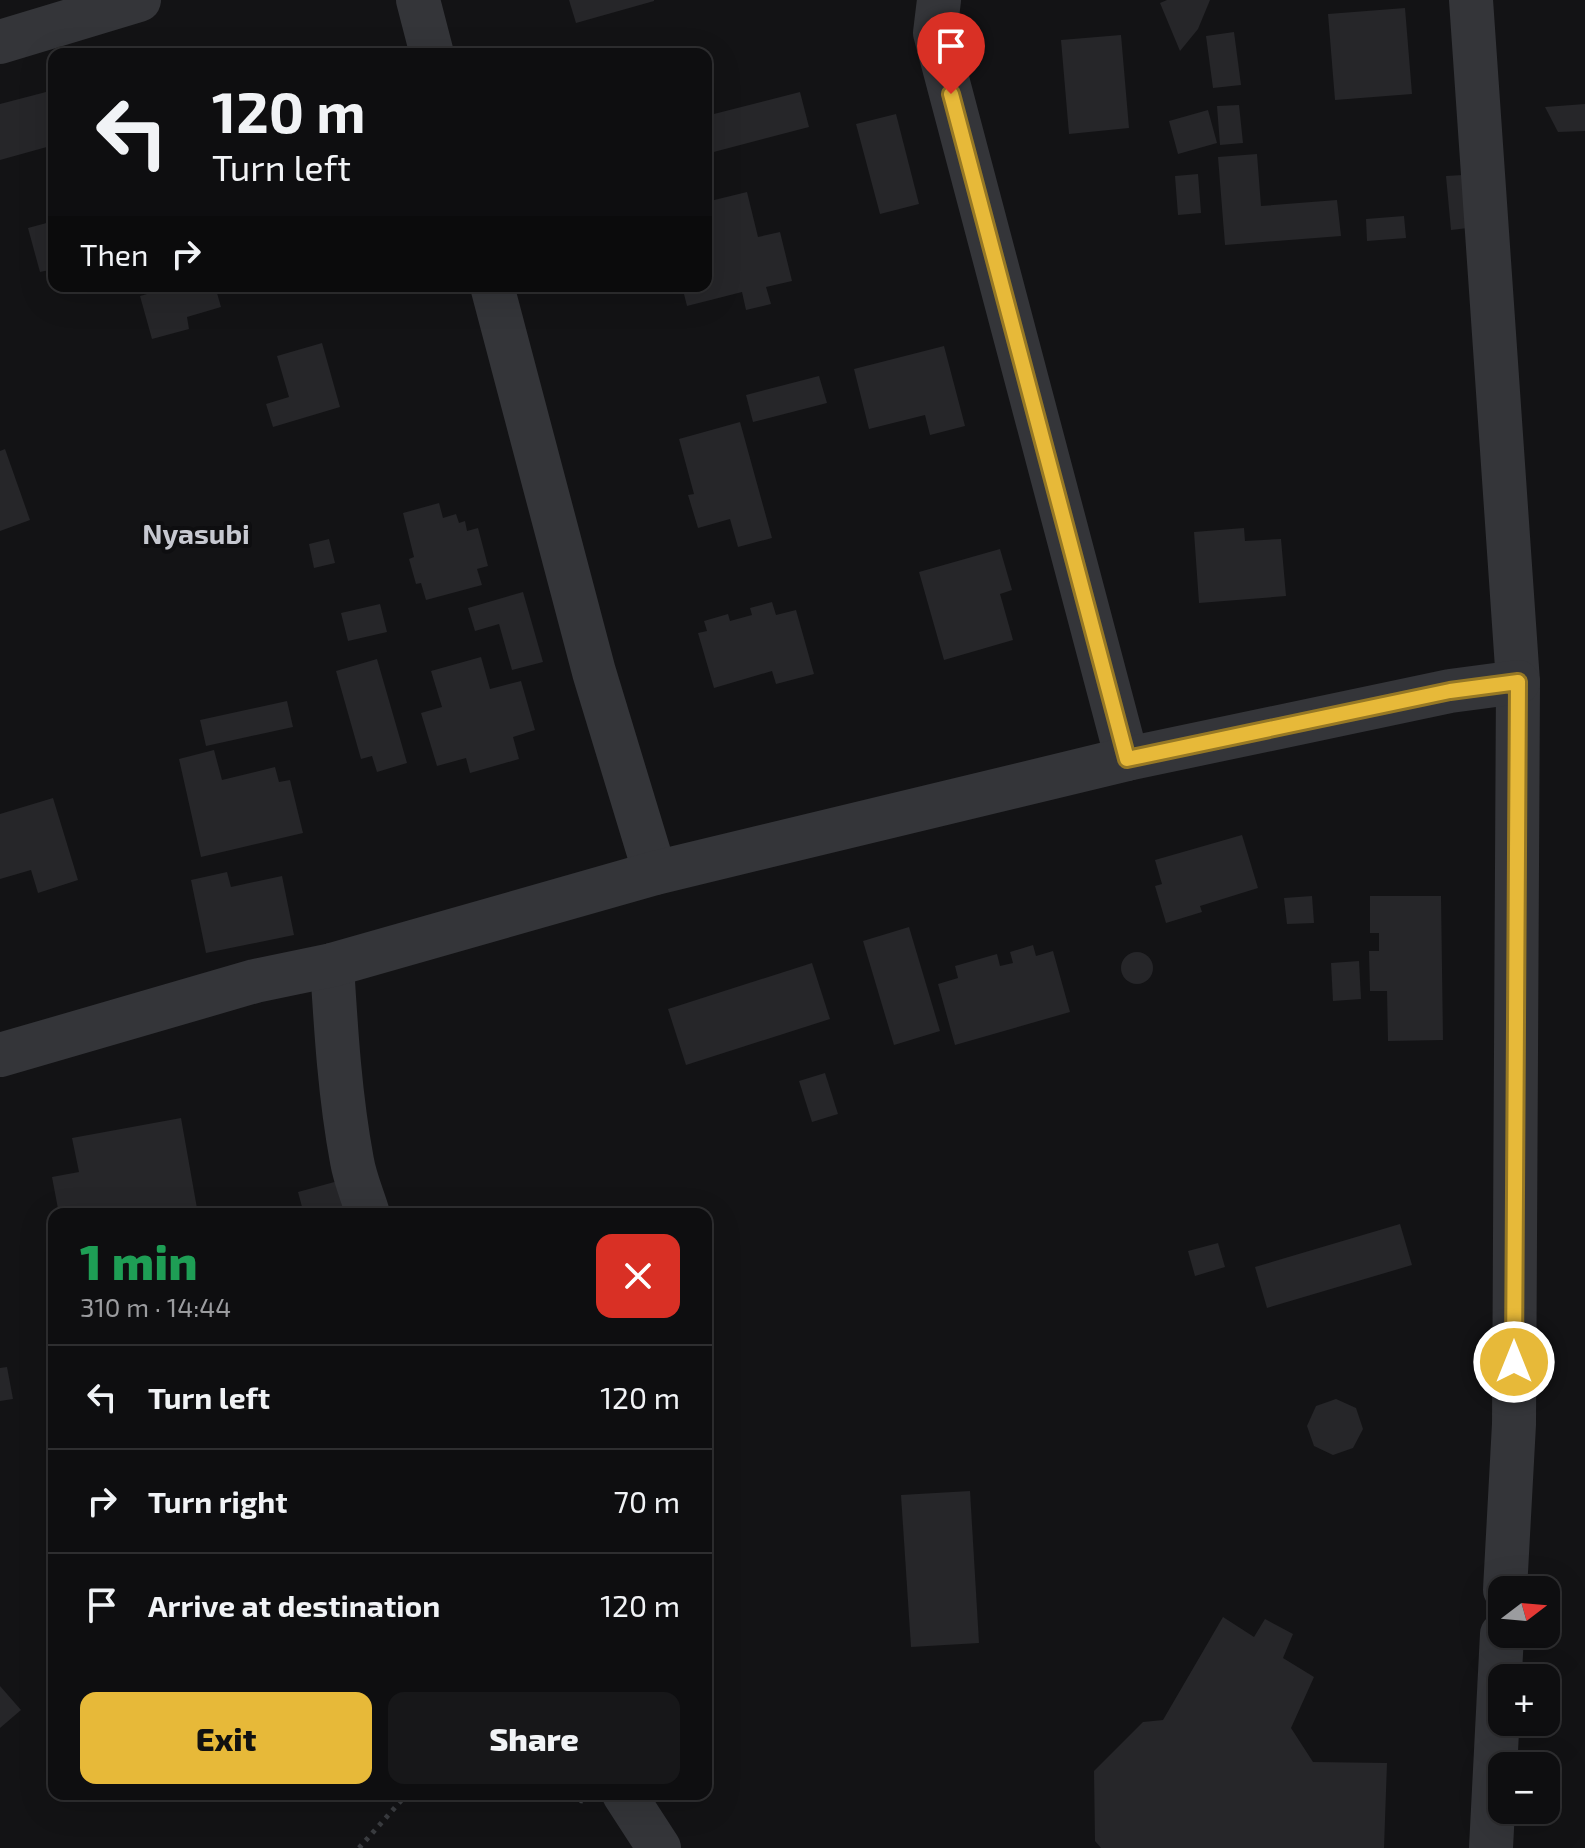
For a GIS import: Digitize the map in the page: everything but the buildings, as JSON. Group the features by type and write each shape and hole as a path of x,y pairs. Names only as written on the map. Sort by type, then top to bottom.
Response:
{"street":[{"path":"0,42 139,0"},
{"path":"418,0 430,48"},
{"path":"939,0 935,33 1127,759"},
{"path":"1471,0 1518,682 1514,1424 1506,1576"},
{"path":"494,292 594,672 655,873"},
{"path":"0,1055 255,981 332,965 655,873 1127,759 1450,691 1518,682"},
{"path":"332,965 347,1129 352,1164 366,1208"},
{"path":"1491,1848 1501,1648"},
{"path":"628,1800 659,1848"}],"path":[{"path":"359,1848 402,1800"}],"district":[{"name":"Nyasubi","path":"196,534"}],"route":[{"path":"951,94 1127,759 1450,691 1518,682 1514,1362"}]}
